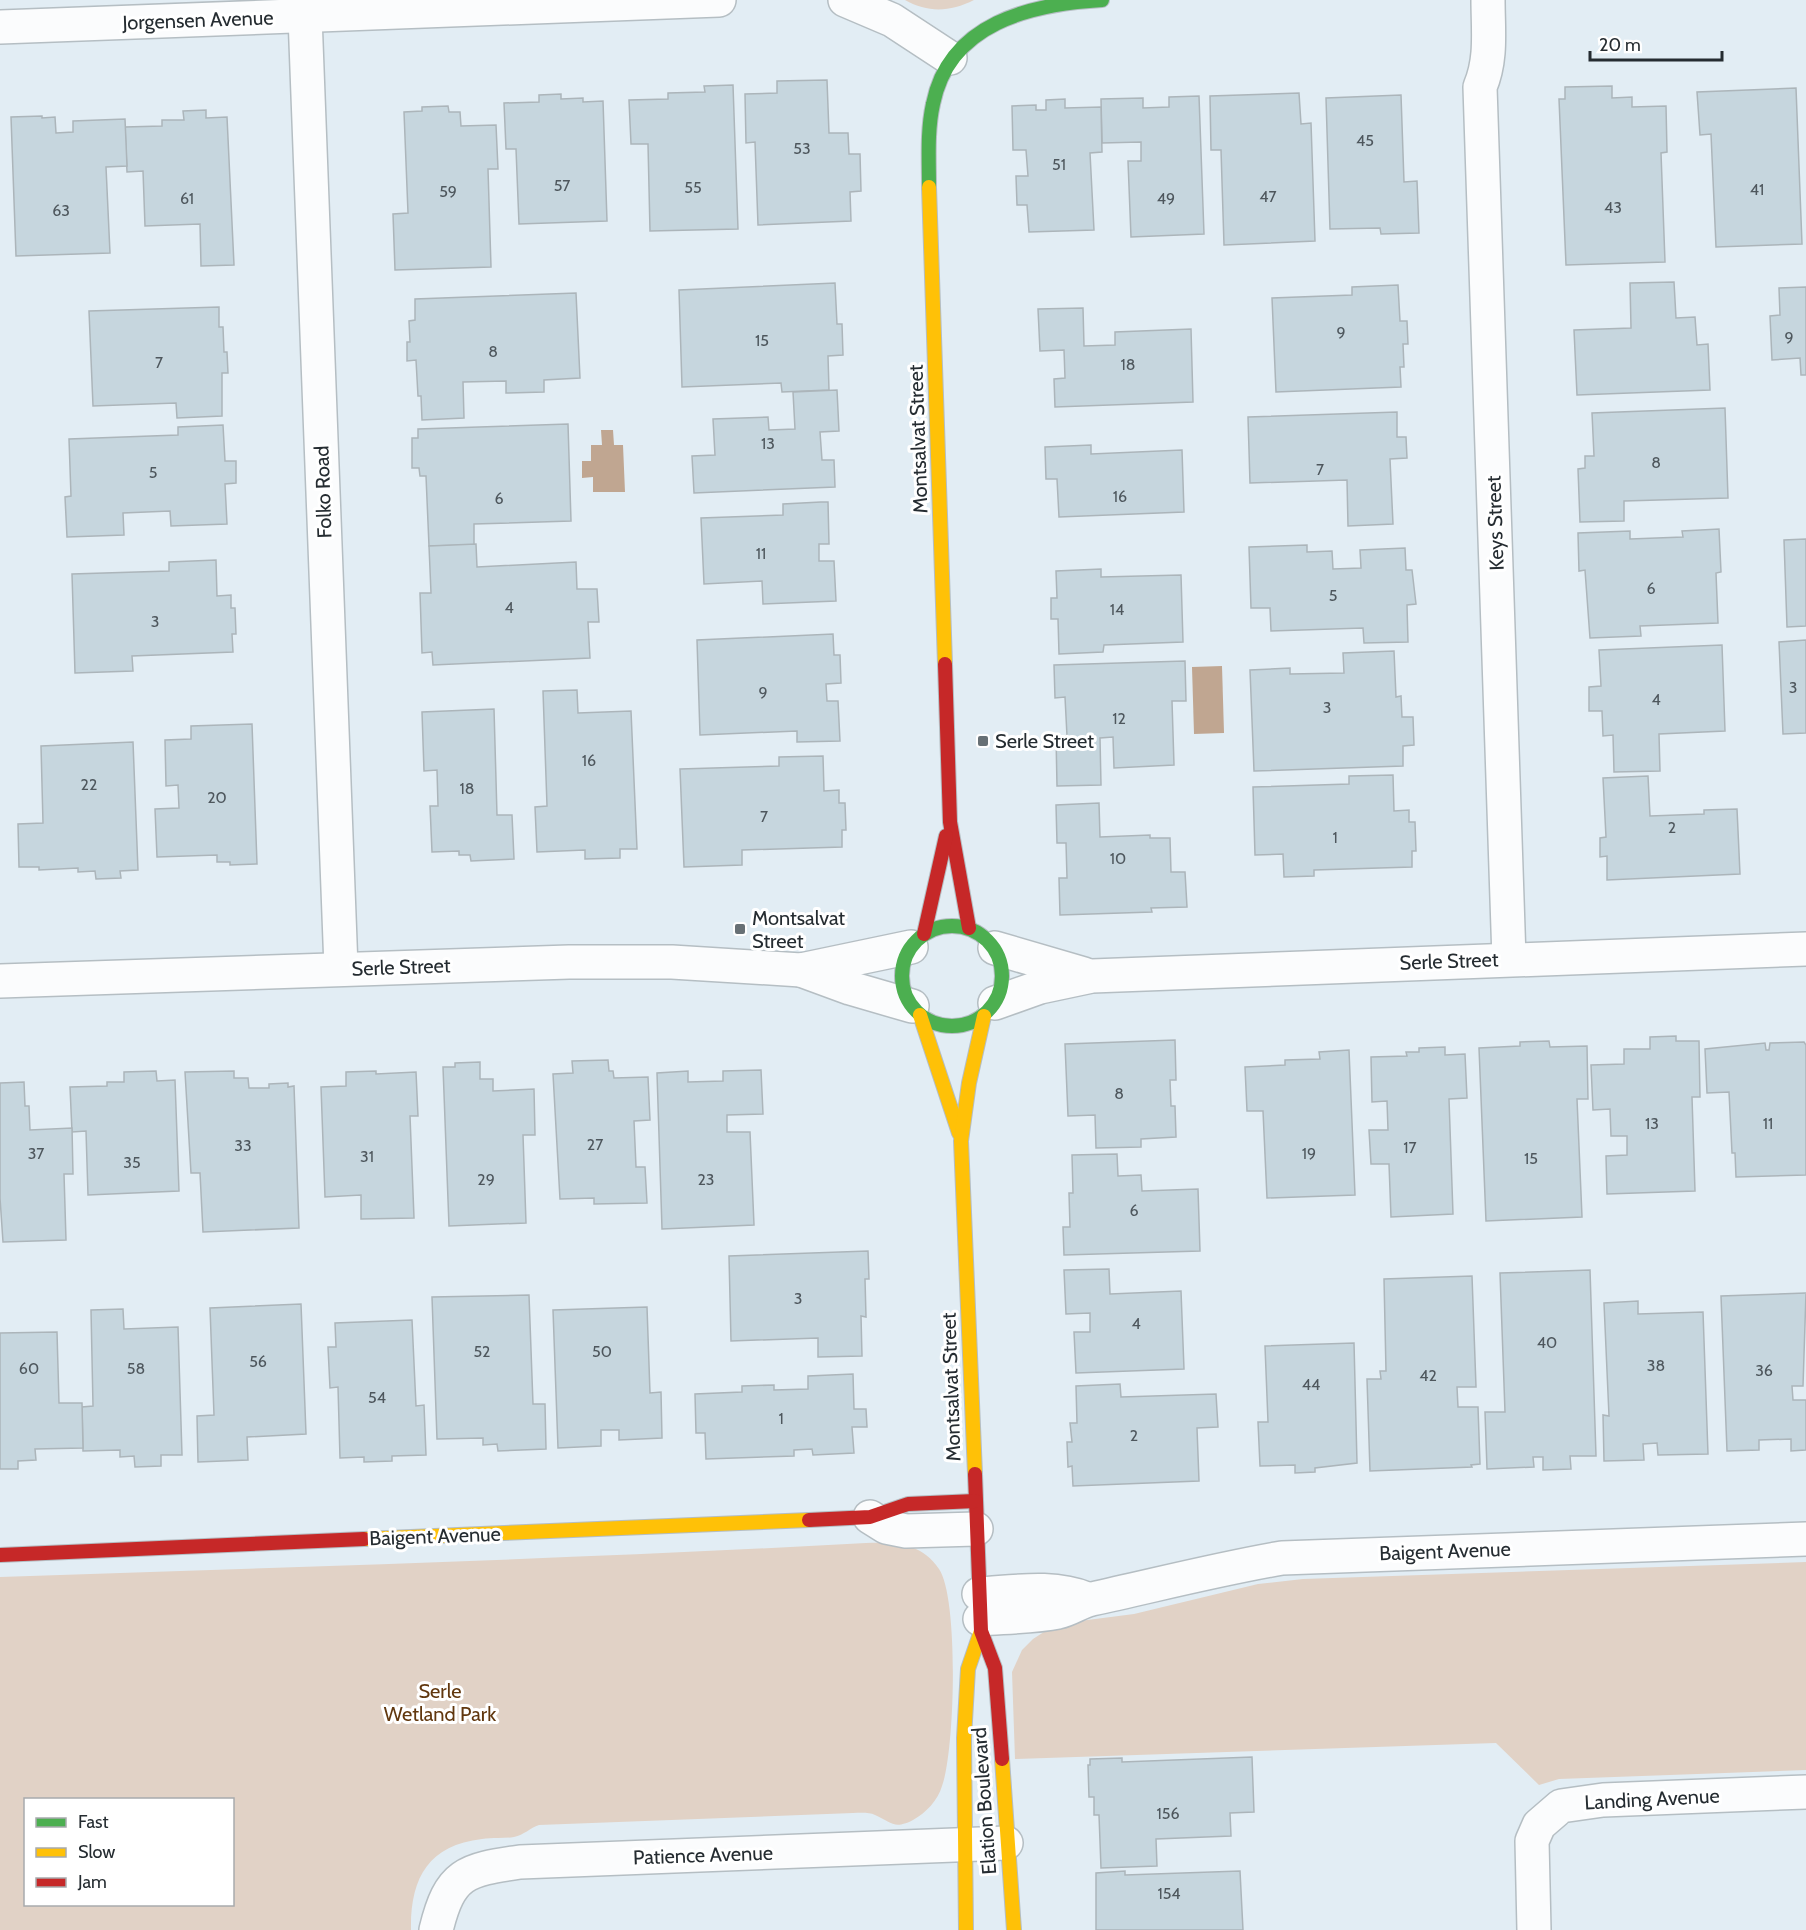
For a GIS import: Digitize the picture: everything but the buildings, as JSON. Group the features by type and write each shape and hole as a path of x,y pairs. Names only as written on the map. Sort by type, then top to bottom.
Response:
{"street":[{"name":"Jorgensen Avenue","path":"0,27 719,0"},
{"path":"845,0 892,20 950,58 972,36 1005,16 1043,5 1102,0"},
{"name":"Keys Street","path":"1467,0 1469,59 1472,74 1480,87"},
{"name":"Keys Street","path":"1488,0 1489,57 1480,87 1509,959"},
{"name":"Folko Road","path":"305,16 341,969"},
{"name":"Montsalvat Street","path":"950,58 936,91 930,131 929,196 950,822 969,928"},
{"name":"Montsalvat Street","path":"917,940 950,822"},
{"path":"954,925 969,928 984,936 995,948 1002,966 1002,986 989,1010 959,1026 931,1022 916,1011 904,993 902,977 904,961 917,940 938,927 954,925"},
{"name":"Serle Street","path":"0,981 341,969 672,962 801,969 917,940"},
{"name":"Serle Street","path":"995,948 1092,976"},
{"name":"Serle Street","path":"989,1010 1040,987 1092,976 1806,949"},
{"name":"Serle Street","path":"801,969 916,1011"},
{"name":"Montsalvat Street","path":"989,1010 969,1083 961,1141 980,1615 994,1668"},
{"name":"Montsalvat Street","path":"916,1011 961,1141"},
{"name":"Baigent Avenue","path":"0,1555 870,1517 886,1527 906,1531 975,1515"},
{"name":"Baigent Avenue","path":"980,1615 1055,1613 1073,1609 1089,1599 1127,1593 1200,1574 1282,1558 1806,1539"},
{"name":"Montsalvat Street","path":"968,1669 980,1615"},
{"name":"Elation Boulevard","path":"994,1668 1014,1930"},
{"name":"Elation Boulevard","path":"966,1930 963,1845 964,1738 968,1669"},
{"name":"Landing Avenue","path":"1534,1930 1533,1841 1539,1825 1561,1806 1603,1800 1806,1792"},
{"name":"Patience Avenue","path":"436,1930 440,1908 450,1890 463,1877 481,1868 532,1862 1006,1843"}],"green space":[{"path":"905,0 974,0 948,9 931,9"},
{"name":"Serle Wetland Park","path":"887,1543 916,1549 932,1560 939,1569 945,1585 950,1610 953,1675 950,1741 946,1768 940,1791 931,1806 913,1820 897,1825 873,1814 861,1813 539,1825 514,1837 486,1838 463,1843 436,1857 426,1868 414,1895 411,1930 0,1930 0,1577 650,1554"},
{"path":"1806,1562 1806,1770 1559,1779 1539,1785 1496,1743 1015,1759 1012,1672 1022,1650 1033,1639 1050,1628 1064,1623 1134,1614 1258,1584 1303,1579"}],"shaded area":[{"path":"601,430 613,430 614,445 623,445 625,492 593,492 593,477 582,478 582,461 591,461 591,445 602,445"},
{"path":"1222,666 1224,733 1194,734 1192,667"}],"traffic: fast":[{"path":"929,187 929,135 933,104 942,76 956,54 975,37 997,23 1022,13 1075,2 1102,0"},
{"path":"952,926 971,930 988,940 998,957 1002,976 998,995 988,1012 971,1022 952,1026 933,1022 916,1012 906,995 902,976 906,957 916,940 933,930 952,926"}],"traffic: slow":[{"path":"929,187 945,664"},
{"path":"920,1015 959,1133"},
{"path":"975,1474 961,1141 969,1083 984,1016"},
{"path":"364,1539 809,1520"},
{"path":"966,1930 964,1738 968,1669 981,1631"},
{"path":"1002,1759 1014,1930"}],"traffic: jam":[{"path":"945,664 950,822 969,928"},
{"path":"924,934 946,836"},
{"path":"975,1474 981,1631 995,1668 1002,1759"},
{"path":"809,1520 870,1517 908,1504 975,1501"},
{"path":"0,1555 364,1539"}],"place":[{"name":"Serle Street","path":"983,741"},
{"name":"Montsalvat Street","path":"740,929"}]}
